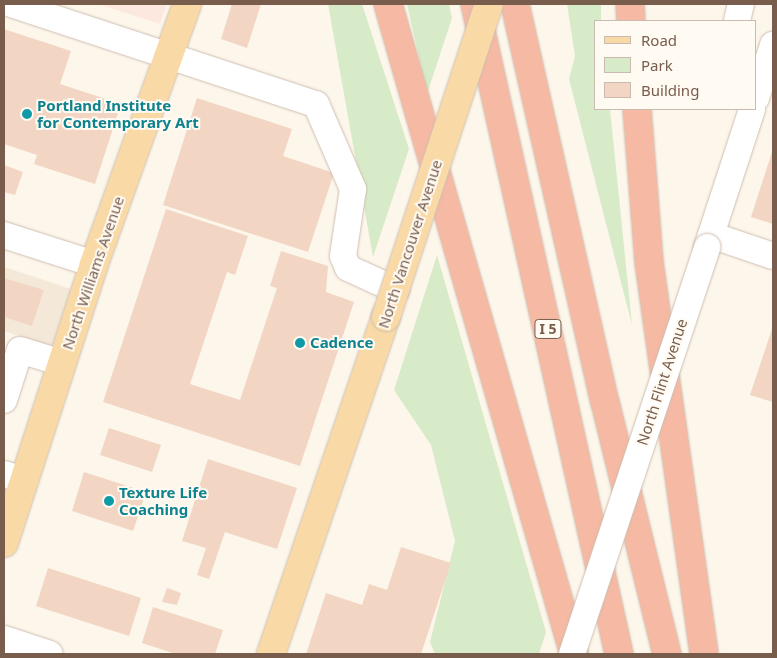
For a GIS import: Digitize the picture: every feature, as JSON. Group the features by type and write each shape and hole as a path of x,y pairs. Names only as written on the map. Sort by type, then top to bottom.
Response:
{"highway":[{"path":"388,4 573,654"},
{"name":"I 5","path":"474,4 619,654"},
{"path":"515,4 605,402 667,654"},
{"path":"630,4 631,20"},
{"path":"637,110 649,262 704,654"}],"main road":[{"name":"North Williams Avenue","path":"4,543 14,477 62,363 94,264 170,56 187,4"},
{"name":"North Vancouver Avenue","path":"271,654 396,290 489,4"}],"street":[{"path":"11,4 316,104 352,189 343,256 348,268 396,290"},
{"path":"736,20 741,4"},
{"name":"North Flint Avenue","path":"573,654 752,110"},
{"path":"4,235 94,264"},
{"path":"709,241 773,256"},
{"path":"4,400 20,350 62,363"},
{"path":"4,639 50,654"}],"shaded area":[{"path":"98,4 167,4 160,24"},
{"path":"4,267 71,289 52,347 4,331"}],"green space":[{"path":"328,4 362,4 409,149 373,257"},
{"path":"407,4 449,4 452,18 427,94"},
{"path":"567,4 601,4 601,20 594,20 594,110 610,110 632,325 569,79 575,56"},
{"path":"437,255 546,632 539,654 435,654 430,642 455,541 431,445 394,390"}],"building":[{"path":"232,4 261,4 247,48 221,39"},
{"path":"4,29 71,51 60,84 121,104 95,184 34,164 37,155 4,144"},
{"path":"197,98 292,129 283,156 334,173 308,252 163,205"},
{"path":"773,149 773,224 751,217"},
{"path":"4,165 23,172 15,195 4,192"},
{"name":"Cadence","path":"166,209 248,236 235,275 227,272 190,384 240,400 277,288 270,286 281,251 328,266 326,292 354,302 300,466 103,402"},
{"path":"4,278 44,290 32,326 4,317"},
{"path":"773,326 773,402 750,395"},
{"path":"109,428 161,445 152,472 100,455"},
{"path":"208,459 297,488 277,549 225,532 209,579 197,575 206,548 182,541"},
{"name":"Texture Life Coaching","path":"84,472 146,492 133,531 72,511"},
{"path":"401,547 451,563 421,654 306,654 326,593 362,605 369,584 387,590"},
{"path":"48,568 141,598 129,636 36,606"},
{"path":"167,588 181,593 177,605 162,602"},
{"path":"153,607 223,630 215,654 176,654 142,643"}],"place":[{"name":"Portland Institute for Contemporary Art","path":"27,114"},
{"name":"Cadence","path":"300,343"},
{"name":"Texture Life Coaching","path":"109,501"}]}
